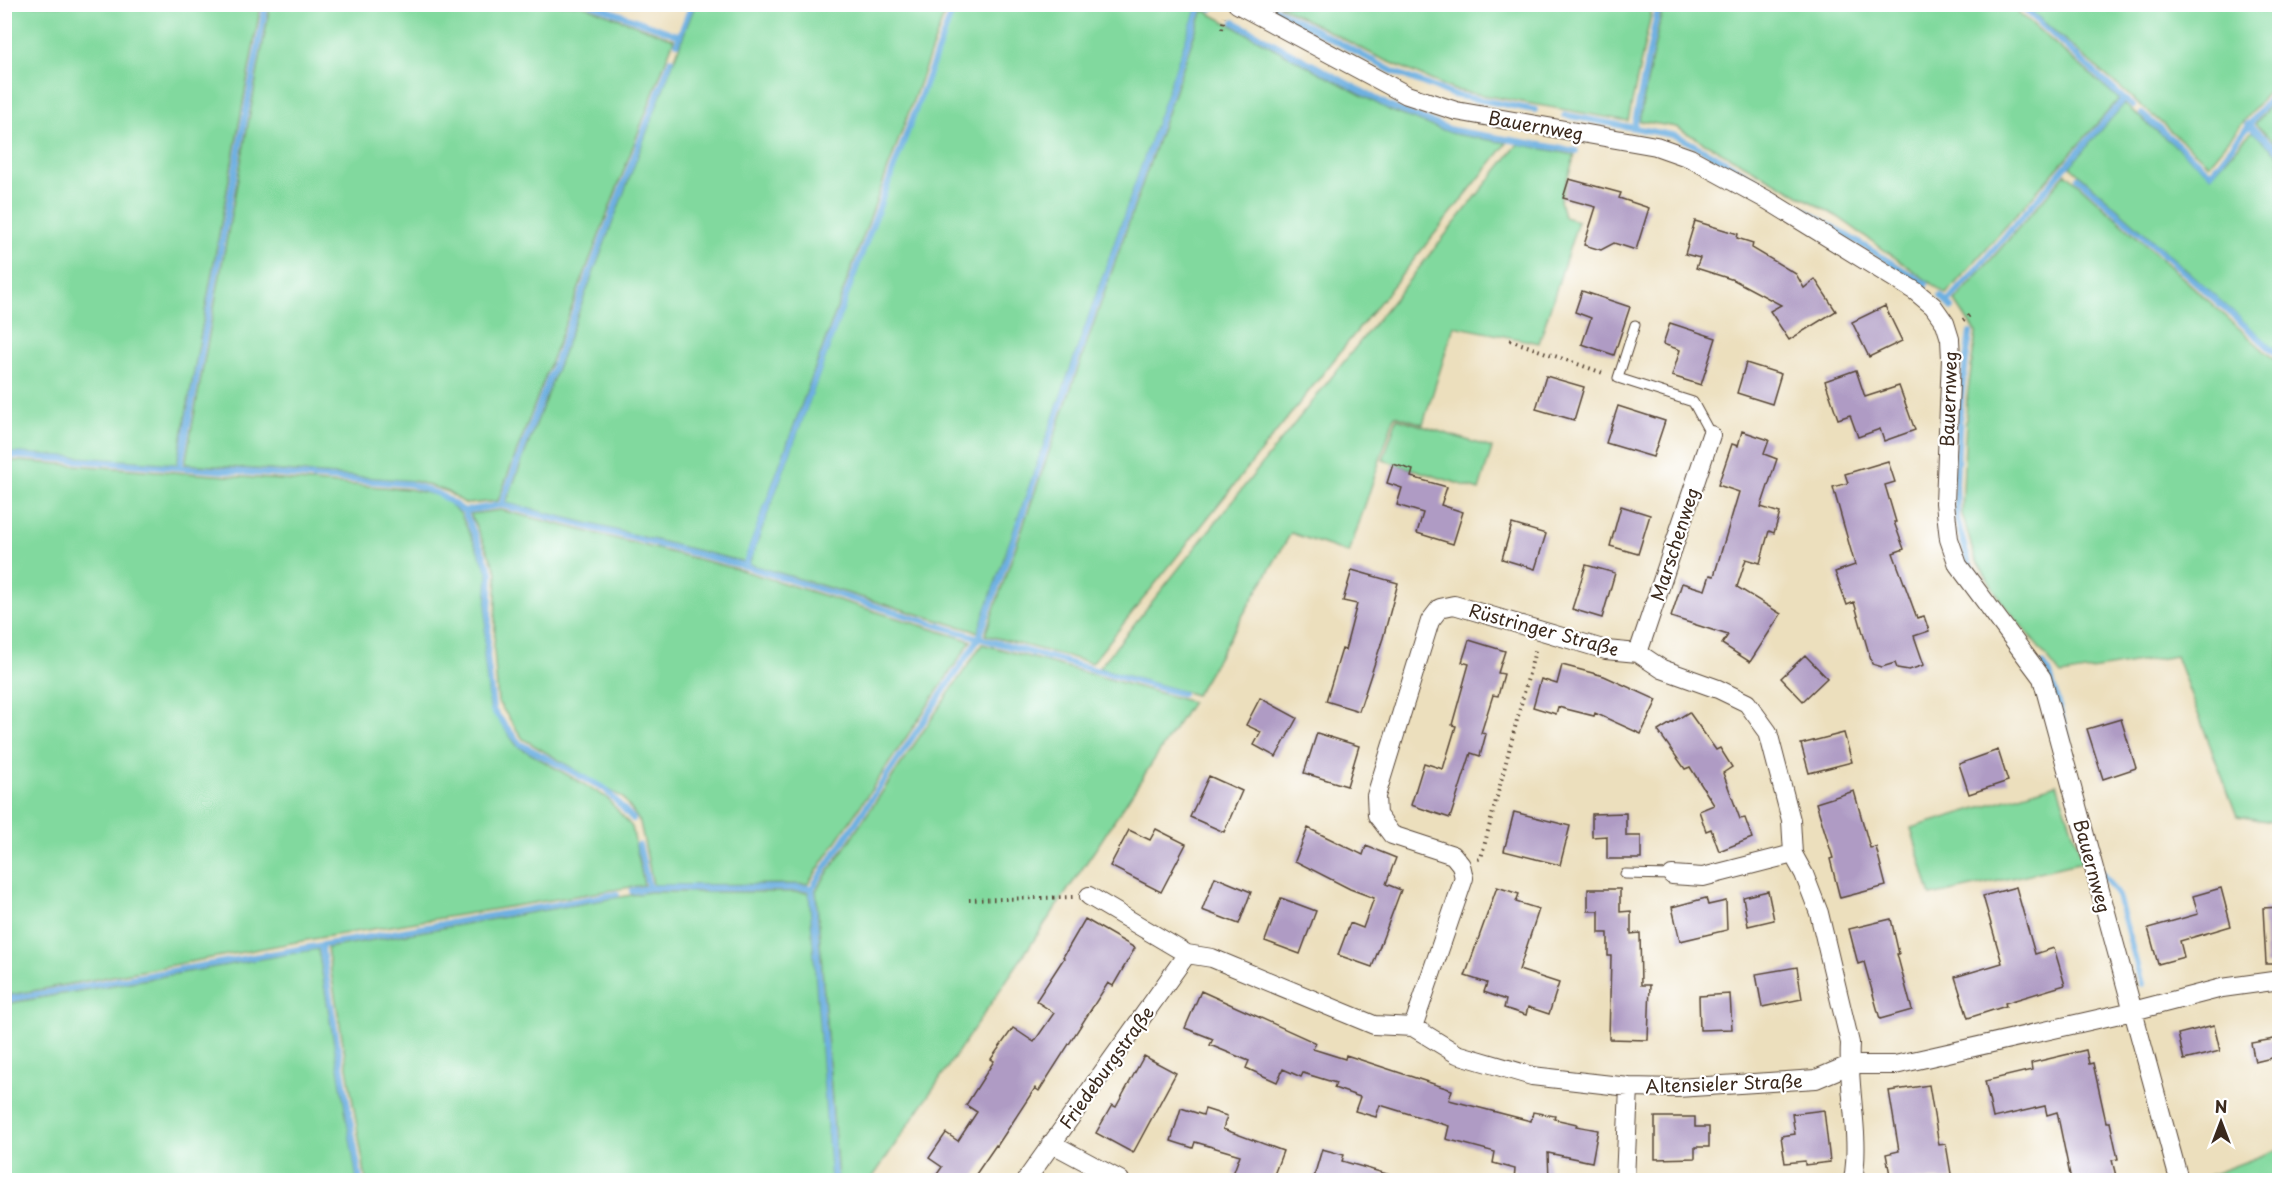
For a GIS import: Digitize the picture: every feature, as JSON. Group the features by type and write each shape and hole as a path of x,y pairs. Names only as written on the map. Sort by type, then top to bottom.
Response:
{"street":[{"name":"Bauernweg","path":"1237,4 1407,95 1456,111 1656,146 1690,158 1769,201 1871,262 1915,291 1933,306 1945,323 1950,339 1945,503 1949,539 1958,565 2043,678 2178,1180"},
{"name":"Marschenweg","path":"1638,653 1711,435"},
{"name":"Rüstringer Straße","path":"1461,865 1453,855 1392,835 1377,815 1376,796 1430,621 1440,608 1454,605 1606,650 1638,653 1662,669 1718,689 1747,703 1768,732 1791,820 1793,854 1804,874 1819,913 1850,1043 1849,1065 1857,1158 1853,1180"},
{"path":"1672,875 1703,877 1793,854"},
{"path":"1413,1027 1464,878 1461,865"},
{"name":"Altensieler Straße","path":"1089,896 1188,954 1212,958 1374,1025 1413,1027 1457,1054 1532,1076 1629,1087 1677,1088 1816,1079 1849,1065 1895,1065 2133,1011 2222,988 2280,980"},
{"name":"Friedeburgstraße","path":"1026,1180 1188,954"},
{"path":"1625,1180 1629,1087"},
{"path":"1051,1143 1120,1180"}],"lane":[{"path":"1635,325 1618,378 1693,402 1711,435"},
{"path":"1625,874 1672,875"}],"path":[{"path":"1510,340 1618,378"},
{"path":"1461,865 1481,858 1541,629"},
{"path":"969,900 1089,896"}],"green space":[{"path":"4,5 261,5 177,464 5,452"},
{"path":"270,5 582,5 674,39 498,501 466,504 446,491 414,481 185,464"},
{"path":"695,5 948,5 744,562 506,503"},
{"path":"956,5 1193,5 1197,7 978,632 749,564"},
{"path":"1278,5 1653,5 1628,121 1454,90 1378,57"},
{"path":"1663,5 2010,5 2119,99 1946,294 1838,217 1676,127 1639,121"},
{"path":"2024,5 2279,5 2279,79 2209,164"},
{"path":"1203,10 1391,111 1454,134 1507,143 1092,663 985,635"},
{"path":"2279,94 2279,146 2255,124"},
{"path":"2124,104 2211,176 2252,131 2279,156 2279,353 2070,166"},
{"path":"1518,144 1575,155 1560,200 1564,217 1578,221 1539,343 1454,326 1423,424 1395,415 1349,553 1291,533 1196,695 1099,668"},
{"path":"2066,173 2279,364 2279,823 2237,816 2176,656 2061,675 1999,598 1975,558 1962,514 1967,398 1976,333 1955,301"},
{"path":"1397,418 1492,448 1479,490 1383,460"},
{"path":"4,460 409,489 440,496 460,513 488,572 484,656 490,708 517,746 606,797 632,827 644,885 324,937 5,996"},
{"path":"501,510 741,570 971,641 808,884 653,885 640,822 623,798 523,739 498,702 494,650 497,572 470,514"},
{"path":"982,644 1192,702 1099,844 871,1180 838,1180 816,890"},
{"path":"2057,784 2083,862 1931,896 1911,828"},
{"path":"649,892 809,892 831,1180 366,1180 327,948"},
{"path":"318,949 357,1180 5,1180 5,1004"},
{"path":"2279,1149 2279,1180 2197,1180"}],"building":[{"path":"1569,179 1621,193 1619,198 1649,208 1636,250 1614,243 1601,250 1584,245 1596,207 1563,198"},
{"path":"1695,221 1738,234 1737,238 1753,243 1752,248 1796,274 1804,288 1815,279 1836,311 1789,340 1770,311 1781,305 1734,280 1696,268 1700,258 1685,254"},
{"path":"1582,291 1630,307 1614,355 1582,344 1591,318 1575,312"},
{"path":"1885,306 1902,341 1869,357 1852,322"},
{"path":"1670,323 1716,338 1701,385 1672,376 1680,350 1663,344"},
{"path":"1746,363 1781,374 1772,404 1737,393"},
{"path":"1856,370 1865,397 1899,386 1915,430 1884,441 1880,429 1858,437 1850,415 1838,419 1825,381"},
{"path":"1546,376 1584,387 1574,420 1536,409"},
{"path":"1618,406 1665,421 1653,457 1606,443"},
{"path":"1742,431 1769,440 1764,454 1777,459 1761,507 1780,513 1774,533 1769,531 1760,563 1746,559 1737,587 1781,614 1750,662 1722,644 1728,635 1671,617 1682,583 1705,590 1710,575 1714,576 1739,492 1718,485 1732,444 1738,446"},
{"path":"1888,461 1895,482 1885,485 1896,522 1894,522 1904,549 1893,553 1917,618 1924,616 1929,631 1914,636 1924,665 1909,670 1897,668 1895,663 1882,667 1872,664 1854,602 1847,605 1835,572 1855,565 1833,487 1848,483 1845,474"},
{"path":"1393,464 1413,470 1411,477 1447,487 1441,505 1463,512 1453,544 1417,533 1423,513 1397,505 1402,488 1387,483"},
{"path":"1621,506 1650,515 1638,554 1610,546"},
{"path":"1512,524 1546,534 1535,569 1502,559"},
{"path":"1586,565 1615,573 1602,618 1572,609"},
{"path":"1352,570 1398,583 1359,711 1326,701 1342,649 1345,650 1357,604 1343,601"},
{"path":"1469,640 1505,651 1498,673 1504,674 1498,696 1493,695 1481,733 1486,734 1480,756 1471,753 1450,818 1411,805 1424,763 1443,769 1456,726 1452,725 1469,664 1462,662"},
{"path":"1805,655 1827,678 1803,701 1781,678"},
{"path":"1562,665 1604,676 1657,700 1641,734 1595,713 1594,716 1558,707 1556,714 1533,707 1541,679 1557,684"},
{"path":"1260,698 1297,718 1276,757 1254,745 1261,732 1246,725"},
{"path":"1689,712 1716,750 1720,748 1732,767 1723,773 1740,819 1745,818 1752,838 1719,851 1711,829 1706,831 1699,811 1714,805 1690,767 1685,769 1658,731"},
{"path":"2121,719 2136,768 2103,779 2087,729"},
{"path":"1317,733 1359,746 1347,786 1304,773"},
{"path":"1844,733 1852,762 1809,773 1801,744"},
{"path":"1998,750 2008,781 1969,794 1959,764"},
{"path":"1209,776 1242,791 1224,832 1190,817"},
{"path":"1854,791 1870,848 1876,847 1886,886 1840,898 1830,859 1833,858 1816,803"},
{"path":"1514,812 1570,826 1560,865 1504,851"},
{"path":"1626,813 1626,836 1641,836 1641,859 1607,859 1607,836 1592,837 1592,814"},
{"path":"1308,828 1363,855 1366,846 1396,858 1386,884 1401,890 1372,967 1338,955 1350,923 1363,928 1374,898 1350,889 1295,861"},
{"path":"1156,829 1186,844 1161,892 1110,866 1129,830 1150,840"},
{"path":"1215,877 1251,892 1239,924 1202,910"},
{"path":"1497,887 1519,894 1516,902 1539,909 1519,970 1559,983 1549,1014 1528,1007 1526,1015 1504,1008 1506,1000 1484,992 1487,983 1465,976"},
{"path":"2016,887 2035,954 2054,948 2065,985 2005,1003 2006,1006 1968,1018 1955,977 2002,963 1983,896"},
{"path":"2221,888 2231,926 2180,941 2184,957 2158,964 2148,928 2198,914 2193,896"},
{"path":"1588,889 1620,889 1620,912 1631,911 1631,934 1640,933 1641,985 1650,985 1648,1040 1609,1039 1611,956 1608,956 1608,933 1599,933 1599,911 1588,911"},
{"path":"1768,891 1774,920 1748,926 1743,897"},
{"path":"1281,898 1316,911 1300,954 1265,941"},
{"path":"1706,898 1708,905 1726,901 1727,930 1680,941 1672,907"},
{"path":"2280,907 2280,964 2266,964 2263,908"},
{"path":"1085,919 1135,948 1113,986 1108,983 1039,1091 1035,1088 972,1180 933,1180 942,1167 929,1158 946,1133 958,1141 977,1112 966,1105 994,1061 991,1059 1013,1028 1034,1042 1054,1013 1036,1001 1064,958"},
{"path":"1891,919 1899,954 1897,954 1912,1010 1880,1019 1864,962 1858,964 1849,929"},
{"path":"1797,967 1802,999 1762,1007 1756,974"},
{"path":"1201,991 1316,1043 1313,1049 1345,1059 1346,1055 1452,1090 1449,1100 1531,1121 1533,1112 1555,1116 1554,1119 1598,1130 1592,1162 1548,1153 1549,1180 1514,1180 1515,1169 1493,1163 1495,1152 1446,1139 1449,1126 1380,1105 1376,1117 1355,1111 1360,1097 1334,1088 1336,1083 1303,1073 1301,1077 1283,1069 1277,1082 1246,1068 1249,1061 1210,1045 1213,1039 1185,1028"},
{"path":"1730,994 1732,1029 1700,1030 1699,996"},
{"path":"2214,1025 2220,1051 2184,1060 2178,1034"},
{"path":"2280,1038 2280,1056 2255,1062 2251,1043"},
{"path":"2086,1050 2089,1064 2093,1063 2106,1122 2110,1122 2118,1159 2112,1160 2117,1180 2071,1180 2057,1112 2047,1115 2045,1106 1993,1118 1985,1081 2032,1070 2031,1063"},
{"path":"1144,1056 1176,1073 1133,1153 1096,1133 1112,1105 1116,1107"},
{"path":"1929,1085 1939,1145 1946,1144 1952,1180 1891,1180 1886,1154 1899,1151 1889,1091"},
{"path":"1181,1108 1203,1115 1205,1109 1227,1116 1223,1129 1283,1151 1272,1180 1250,1180 1233,1174 1240,1155 1195,1142 1193,1148 1171,1141"},
{"path":"1824,1110 1830,1162 1805,1165 1805,1161 1785,1163 1781,1136 1795,1134 1792,1114"},
{"path":"1655,1117 1695,1117 1695,1127 1709,1127 1709,1147 1695,1147 1695,1158 1655,1159"},
{"path":"1322,1149 1344,1155 1342,1161 1394,1176 1393,1180 1313,1180"}],"waterway":[{"path":"180,467 266,4"},
{"path":"591,4 680,36"},
{"path":"677,43 692,4"},
{"path":"745,566 955,4"},
{"path":"632,891 649,888 812,888 979,638 1201,4"},
{"path":"1203,4 1211,9"},
{"path":"1266,4 1392,71 1453,95 1535,110"},
{"path":"1634,127 1659,4"},
{"path":"1948,302 2124,99 2019,4"},
{"path":"1234,22 1391,107 1452,130 1576,151"},
{"path":"501,505 671,60"},
{"path":"2142,114 2211,173 2280,86"},
{"path":"2124,99 2133,106"},
{"path":"1565,115 1677,136 1726,162 1926,284"},
{"path":"2248,124 2280,152"},
{"path":"2078,178 2280,357"},
{"path":"1941,296 1952,308"},
{"path":"1970,333 1961,396 1956,482 1957,519 1969,563 1979,579"},
{"path":"4,455 410,484 439,494 464,511 491,572 487,656 493,710 520,744 605,789 633,819"},
{"path":"464,511 501,505 745,566 979,638 1182,694"},
{"path":"2042,664 2050,673 2068,739"},
{"path":"639,845 649,888"},
{"path":"2102,873 2118,896 2142,984"},
{"path":"812,888 834,1180"},
{"path":"4,1000 617,894"},
{"path":"321,945 360,1180"}]}
